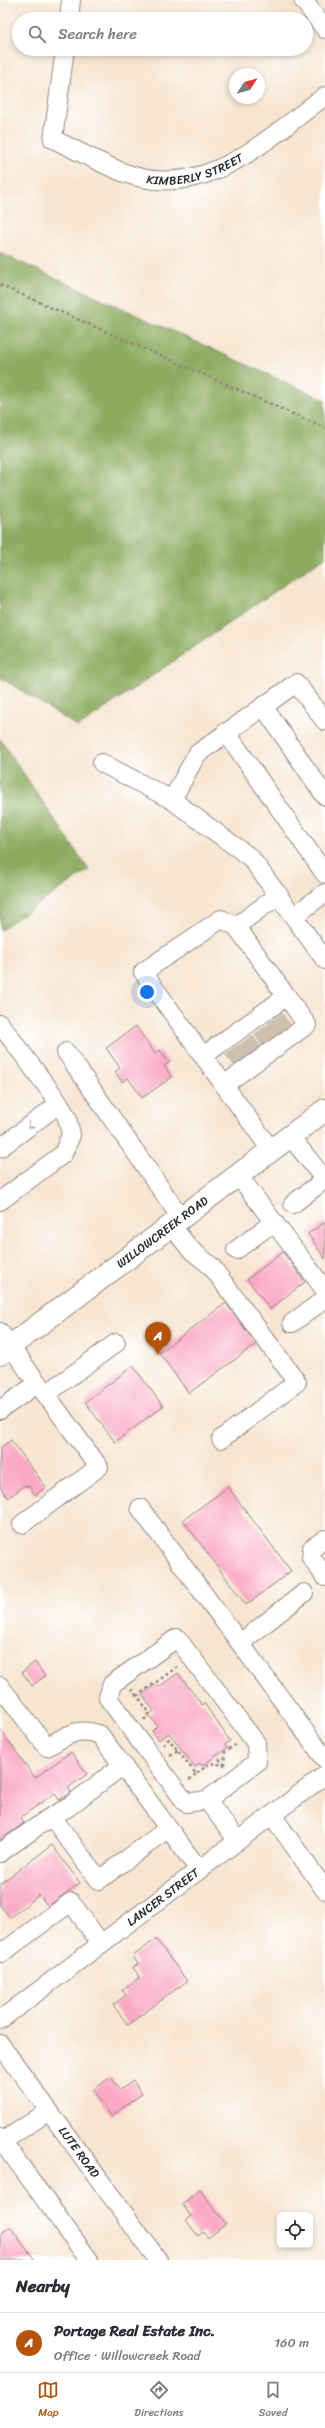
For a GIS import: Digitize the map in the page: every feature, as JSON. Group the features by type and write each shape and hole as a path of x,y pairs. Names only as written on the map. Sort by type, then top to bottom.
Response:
{"main road":[{"name":"WILLOWCREEK ROAD","path":"4,1344 176,1222 325,1110"}],"street":[{"path":"70,12 71,0"},
{"path":"303,0 312,12"},
{"path":"313,13 325,29"},
{"name":"KIMBERLY STREET","path":"64,56 53,139 123,172 156,180 184,181 213,172 245,155 325,96"},
{"path":"172,800 197,754 296,683 325,721"},
{"path":"263,706 325,796"},
{"path":"226,732 325,874"},
{"path":"102,763 172,800 252,858 325,960"},
{"path":"294,916 325,893"},
{"path":"236,926 279,895"},
{"path":"203,1056 243,1050 272,1030 307,1025 236,926 221,919 143,972 203,1056 271,1150"},
{"path":"224,1085 243,1050 272,1030 287,996"},
{"path":"0,1024 59,1104 67,1117 71,1135 63,1154 0,1201"},
{"path":"66,1052 176,1222 190,1249 212,1268 297,1382 221,1439"},
{"path":"0,1148 59,1104"},
{"path":"290,1136 324,1183 293,1204"},
{"path":"238,1175 325,1290"},
{"path":"236,1250 274,1222"},
{"path":"292,1323 325,1299"},
{"path":"0,1410 42,1389 116,1343"},
{"path":"4,1344 42,1389 99,1467 22,1524"},
{"path":"140,1508 325,1759"},
{"path":"325,1538 312,1548 311,1557 325,1577"},
{"path":"240,1643 304,1593"},
{"path":"177,1638 256,1743 257,1762 207,1800 186,1803 108,1698 112,1684 177,1638"},
{"path":"0,1686 48,1747 72,1732 82,1730 91,1731 100,1735 106,1741 199,1870"},
{"path":"0,1853 67,1808 123,1765"},
{"name":"LANCER STREET","path":"0,2020 325,1775"},
{"path":"207,1800 238,1841"},
{"path":"272,1815 325,1890"},
{"path":"52,1817 99,1880 169,1828"},
{"path":"0,1950 2,1952 71,1902 101,1944"},
{"name":"LUTE ROAD","path":"0,2044 158,2260"},
{"path":"49,2111 1,2141 89,2260"}],"path":[{"path":"0,285 325,428"},
{"path":"142,1723 150,1713 137,1696 177,1667"},
{"path":"160,1747 170,1739 196,1774 210,1763 224,1766"},
{"path":"224,1766 225,1752 235,1745"},
{"path":"219,1759 224,1766"}],"green space":[{"path":"0,253 325,400 325,557 78,727 0,677"},
{"path":"0,739 89,870 0,930"}],"building":[{"path":"136,1026 155,1054 160,1050 169,1063 164,1066 172,1077 142,1098 128,1078 122,1082 115,1072 120,1068 106,1048"},
{"path":"325,1222 325,1259 308,1234"},
{"path":"283,1252 305,1282 270,1309 247,1279"},
{"path":"226,1303 256,1344 189,1393 159,1353"},
{"path":"133,1366 163,1406 115,1442 85,1402"},
{"path":"11,1440 46,1487 35,1495 29,1486 26,1487 25,1485 8,1498 0,1487 0,1448"},
{"path":"228,1487 291,1571 246,1605 183,1520"},
{"path":"35,1662 45,1676 32,1686 22,1672"},
{"path":"178,1673 202,1705 204,1703 230,1741 225,1745 227,1748 202,1766 200,1763 195,1767 169,1733 159,1740 152,1731 157,1726 149,1715 154,1711 142,1695 156,1684 159,1687"},
{"path":"0,1729 35,1778 71,1752 87,1774 68,1788 71,1792 61,1799 59,1800 55,1793 20,1818 24,1823 0,1840"},
{"path":"52,1845 80,1883 48,1906 39,1895 10,1918 0,1905 0,1884"},
{"path":"156,1939 187,1981 128,2025 113,2005 126,1995 122,1990 140,1977 133,1968 138,1964 133,1956"},
{"path":"111,2077 120,2090 133,2081 142,2094 111,2116 93,2090"},
{"path":"200,2190 226,2224 208,2238 203,2232 198,2236 186,2220 191,2216 182,2204"},
{"path":"10,2227 35,2260 0,2260 0,2234"}],"tunnel":[{"path":"275,1018 285,1032"},
{"path":"261,1029 270,1042"},
{"path":"245,1040 255,1053"},
{"path":"232,1049 243,1063"}],"place":[{"name":"Portage Real Estate Inc.","path":"158,1355"}]}
